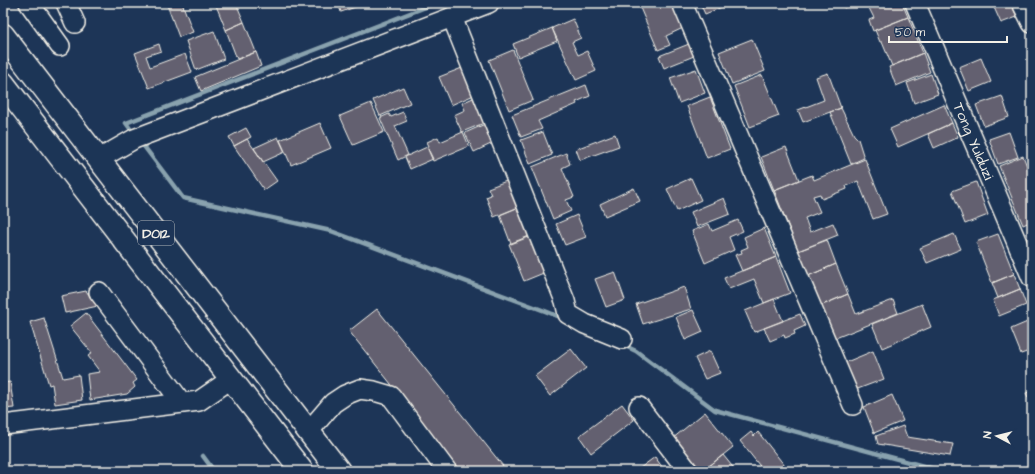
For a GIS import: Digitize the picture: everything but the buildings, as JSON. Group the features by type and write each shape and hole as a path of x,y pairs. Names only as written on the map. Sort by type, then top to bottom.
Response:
{"highway":[{"name":"D012","path":"3,35 339,471"},
{"name":"D012","path":"3,83 302,471"},
{"path":"284,448 295,452 303,450 308,442 309,431"}],"street":[{"path":"29,3 60,46"},
{"path":"66,3 75,23"},
{"path":"99,159 139,137 489,3"},
{"path":"682,3 853,405"},
{"name":"Tong Yulduzi","path":"915,3 1032,278"},
{"path":"1022,3 1032,23"},
{"path":"452,17 565,301 568,314 585,324 622,339"},
{"path":"99,292 182,403"},
{"path":"3,425 199,401 231,380"},
{"path":"309,431 333,403 345,395 360,390 374,391 391,396 447,471"},
{"path":"639,407 688,471"}],"waterway":[{"path":"134,134 126,123 436,3"},
{"path":"140,141 183,198 331,231 565,319"},
{"path":"623,345 636,351 715,410 942,471"},
{"path":"203,456 214,471"}]}
